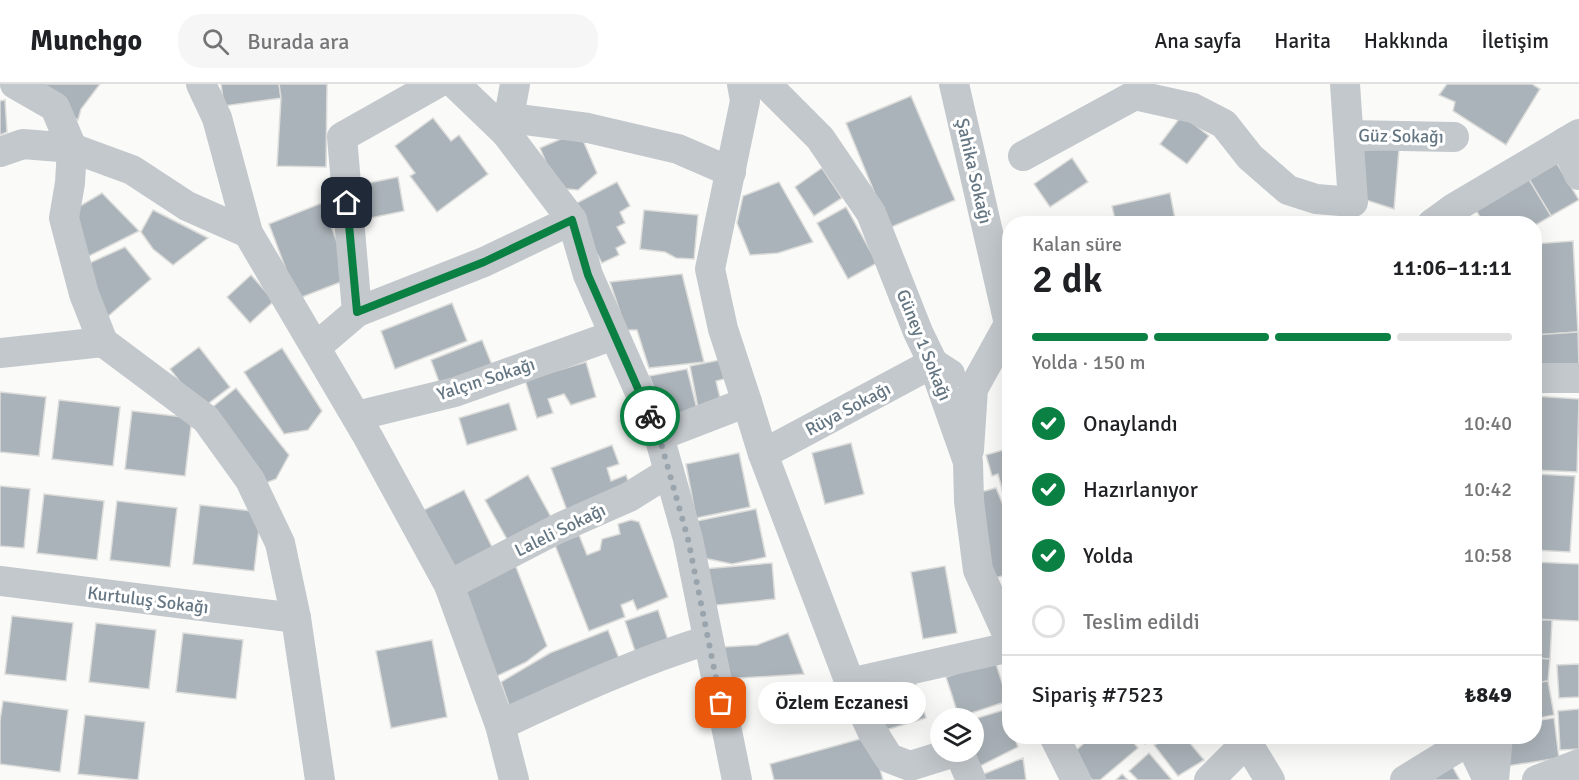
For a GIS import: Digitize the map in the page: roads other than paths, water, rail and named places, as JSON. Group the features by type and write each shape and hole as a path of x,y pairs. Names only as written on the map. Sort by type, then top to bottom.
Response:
{"street":[{"path":"15,84 56,107 72,148 70,183 64,218 84,294 103,342 206,419 250,480 280,543 296,618 320,780"},
{"path":"201,84 217,118 248,233 356,416 448,585 500,725 514,780"},
{"path":"357,312 342,137 436,84"},
{"path":"455,84 508,126 572,220 588,275 659,436 688,539 737,780"},
{"path":"508,126 515,84"},
{"path":"742,84 745,101 710,269 723,329 763,454 850,683 872,731 889,758 910,766 930,760"},
{"name":"Güney 1 Sokağı","path":"766,84 820,138 871,213 918,332 933,363 968,462 969,501 978,570 1002,622"},
{"name":"Şahika Sokağı","path":"954,84 1002,293"},
{"name":"Güz Sokağı","path":"1023,156 1134,94 1193,108 1224,124 1250,157 1287,190 1316,199 1353,202 1345,84"},
{"path":"508,126 588,128 678,149 731,172"},
{"name":"Güz Sokağı","path":"1349,135 1454,137"},
{"path":"1454,216 1572,138 1579,175"},
{"path":"0,152 23,144 72,148 132,170 187,206 248,233"},
{"path":"316,347 357,312 484,262 572,220"},
{"name":"Yalçın Sokağı","path":"356,416 455,392 614,335"},
{"name":"Şahika Sokağı","path":"968,462 973,389 1002,337"},
{"path":"0,353 103,342"},
{"path":"933,363 973,389"},
{"name":"Rüya Sokağı","path":"763,454 933,363"},
{"path":"1542,378 1579,378"},
{"path":"659,436 747,402"},
{"name":"Laleli Sokağı","path":"448,585 561,527 629,497 669,472"},
{"name":"Kurtuluş Sokağı","path":"0,581 296,618"},
{"path":"500,725 671,651 708,640"},
{"path":"850,683 1002,649"},
{"path":"1063,744 1077,780"},
{"path":"1209,780 1241,744"},
{"path":"1248,744 1270,780"},
{"path":"1405,780 1464,744"},
{"path":"1478,744 1488,780"},
{"path":"1479,744 1494,780"},
{"path":"962,762 971,780"},
{"path":"1537,780 1579,764"}],"place":[{"name":"Özlem Eczanesi","path":"721,703"}]}
